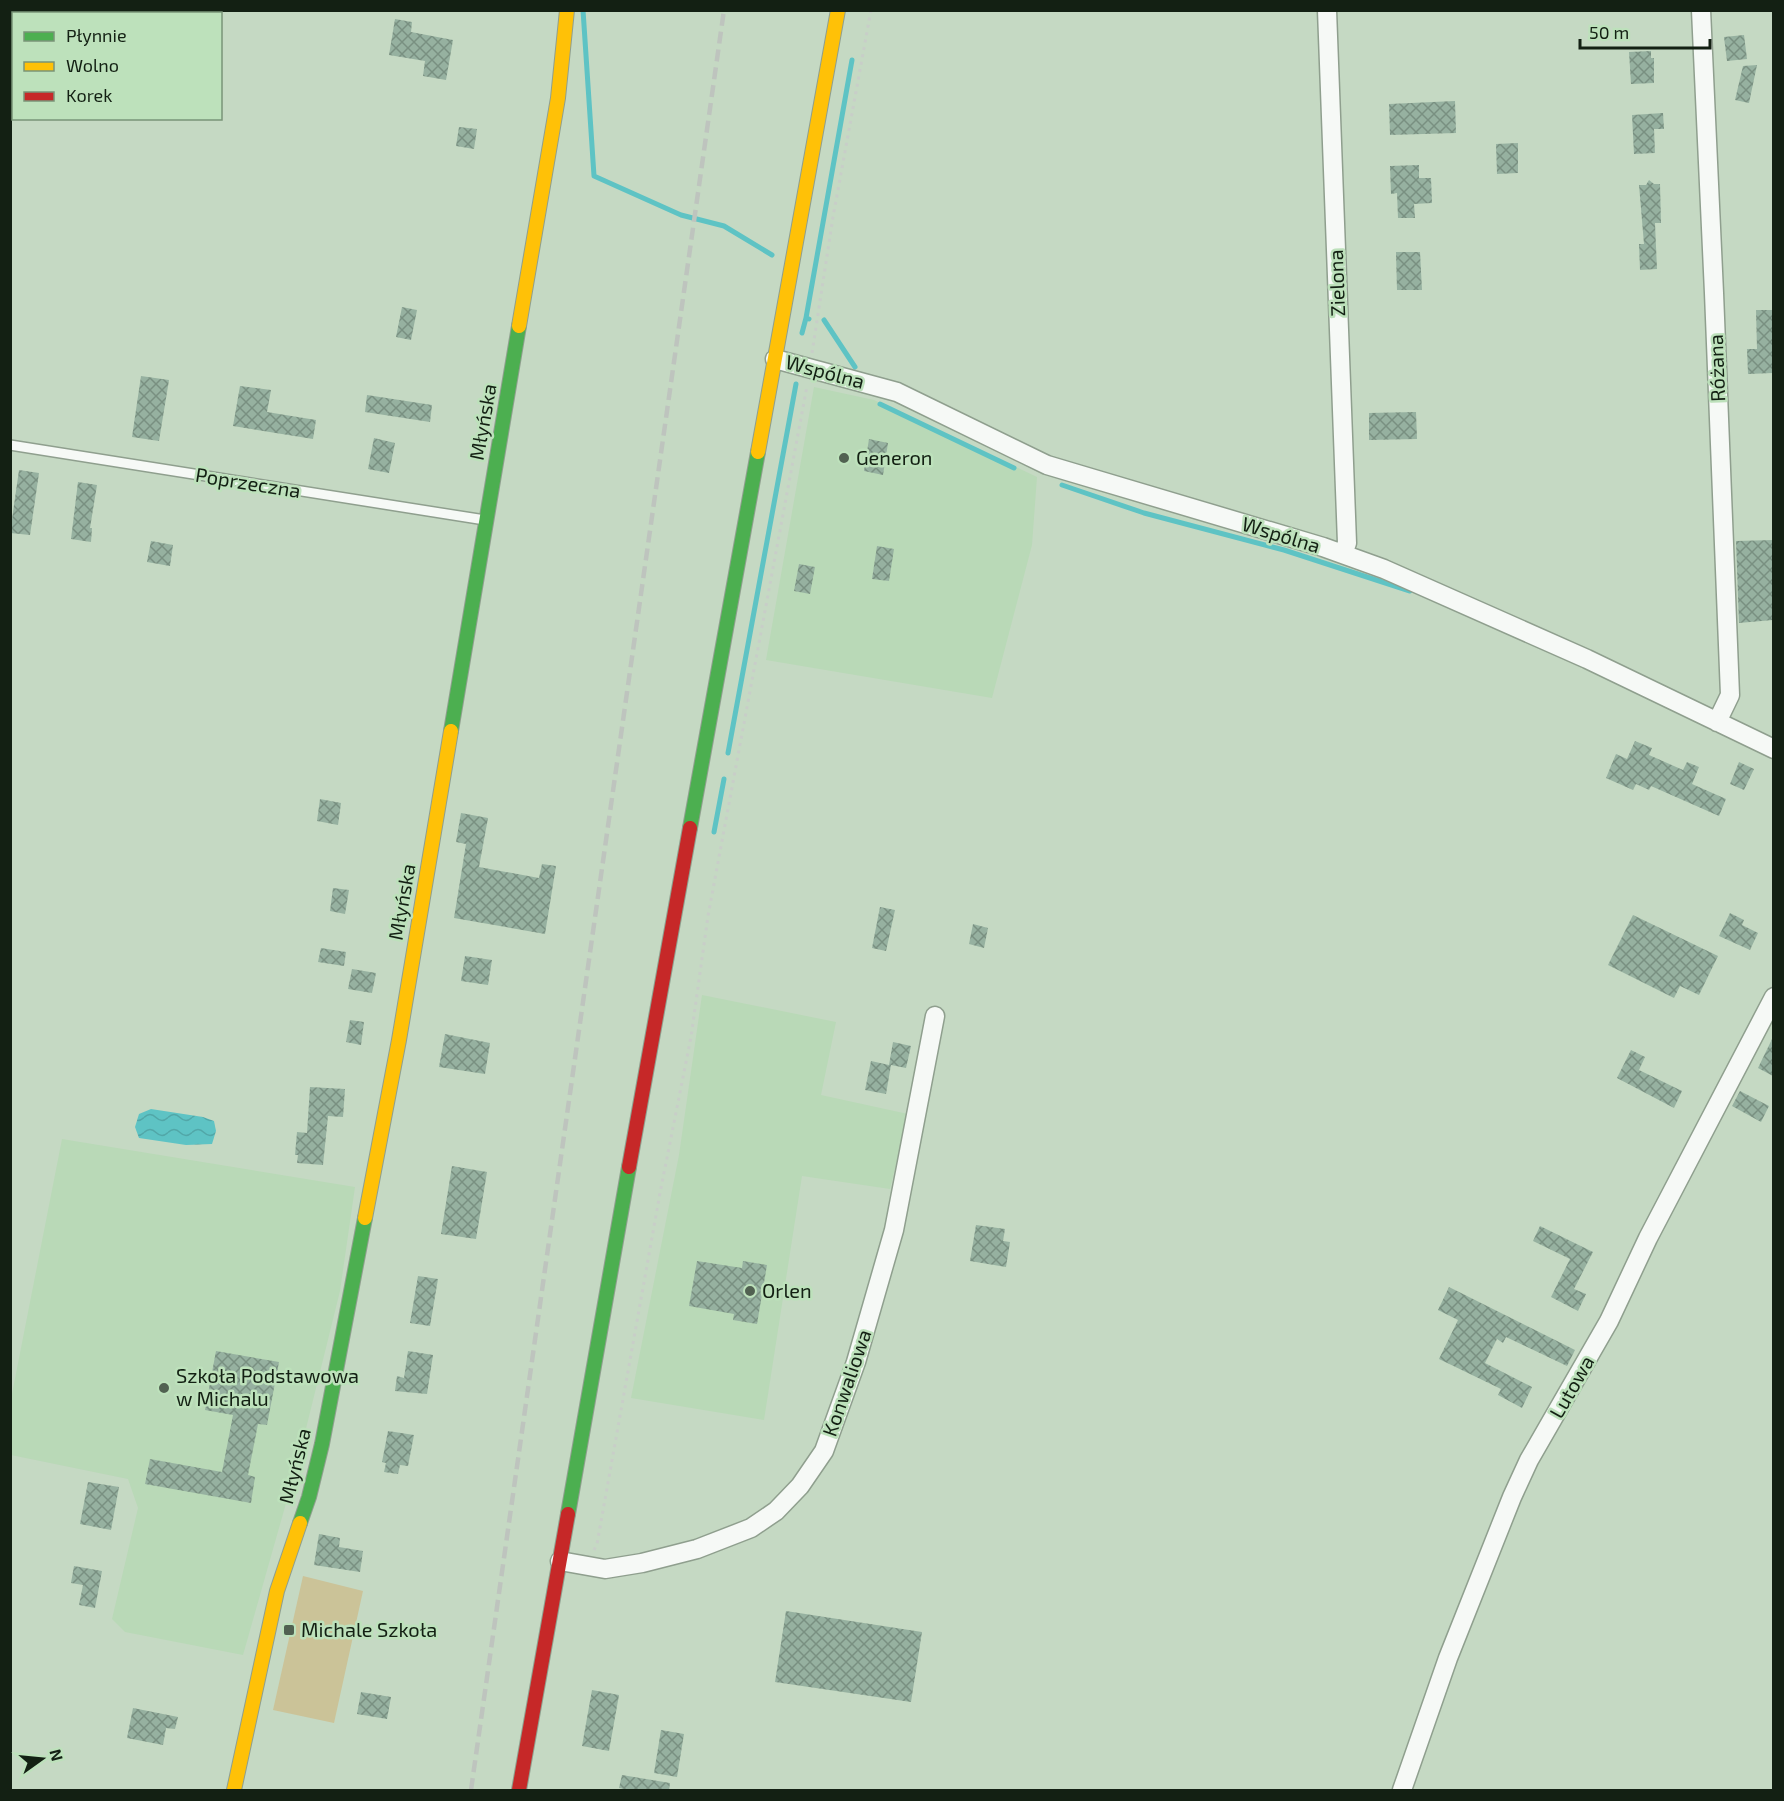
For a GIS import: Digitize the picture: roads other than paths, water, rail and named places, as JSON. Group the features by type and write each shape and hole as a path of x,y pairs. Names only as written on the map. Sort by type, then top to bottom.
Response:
{"street":[{"name":"Młyńska","path":"234,1791 277,1592 309,1497 322,1444 399,1040 558,98 567,10"},
{"path":"519,1791 838,10"},
{"name":"Zielona","path":"1327,10 1347,543 1343,554"},
{"name":"Różana","path":"1701,10 1730,694 1717,722"},
{"name":"Wspólna","path":"775,359 897,392 1047,465 1343,554 1455,600 1587,659 1773,749"},
{"name":"Lutowa","path":"1402,1791 1448,1658 1529,1460 1609,1321 1648,1238 1773,997"},
{"name":"Konwaliowa","path":"560,1561 605,1569 642,1563 697,1549 751,1528 776,1511 800,1486 824,1451 856,1362 894,1230 935,1016"}],"lane":[{"name":"Poprzeczna","path":"10,445 486,520"}],"water":[{"path":"151,1109 203,1117 214,1121 216,1131 212,1144 186,1145 139,1138 135,1127 139,1114"}],"waterway":[{"path":"583,10 594,176 681,215 724,226 772,255"},
{"path":"809,319 806,318 852,60"},
{"path":"802,333 806,318"},
{"path":"824,320 855,367"},
{"path":"728,753 796,384"},
{"path":"880,404 1014,468"},
{"path":"1062,485 1144,513 1284,550 1410,591"},
{"path":"714,832 724,779"}],"railway":[{"path":"471,1790 724,10"}],"place":[{"name":"Generon","path":"844,458"},
{"name":"Orlen","path":"750,1291"},
{"name":"Szkoła Podstawowa w Michalu","path":"164,1388"},
{"name":"Michale Szkoła","path":"289,1630"}]}
